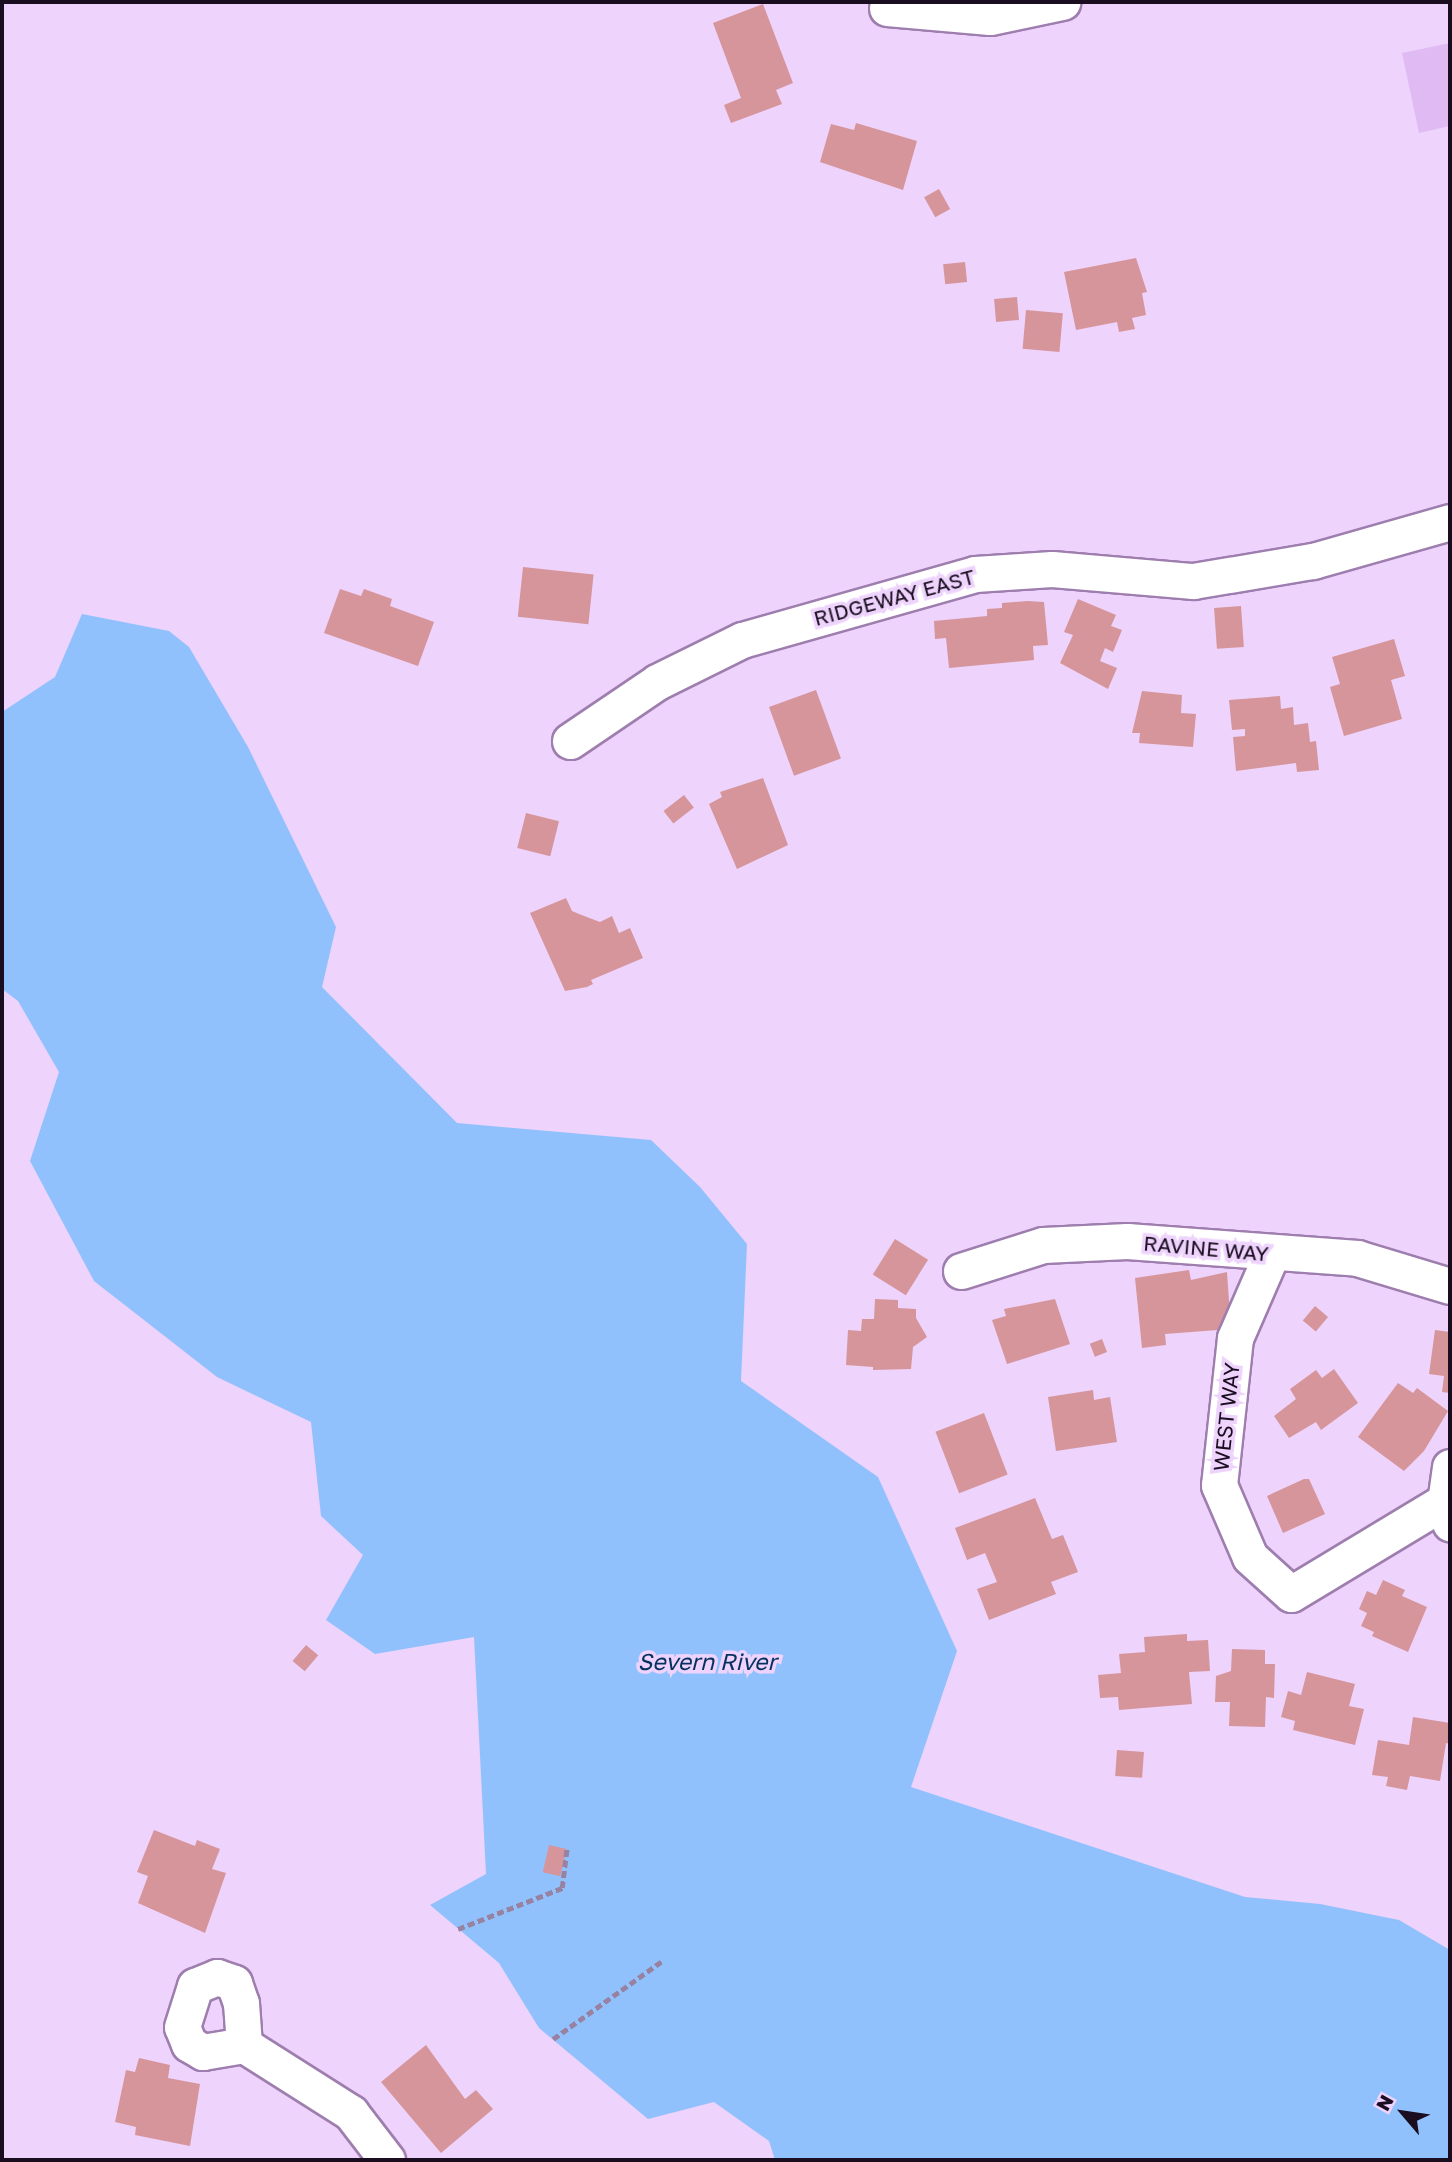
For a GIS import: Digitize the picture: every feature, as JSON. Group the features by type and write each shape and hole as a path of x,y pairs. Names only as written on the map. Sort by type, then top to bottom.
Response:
{"street":[{"path":"887,8 990,17 1062,2"},
{"name":"RIDGEWAY EAST","path":"570,741 657,682 742,640 975,574 1052,569 1193,582 1312,561 1450,522"},
{"name":"RAVINE WAY","path":"961,1272 1043,1245 1127,1241 1357,1258 1450,1286"},
{"name":"WEST WAY","path":"1272,1253 1235,1338 1219,1485 1250,1557 1291,1594 1448,1512"},
{"path":"1448,1512 1450,1466"},
{"path":"244,2045 351,2113 387,2160"}],"path":[{"path":"458,1929 562,1888 567,1849"},
{"path":"553,2039 662,1961"}],"shaded area":[{"path":"1450,43 1450,126 1419,133 1402,53"}],"water":[{"name":"Severn River","path":"82,614 169,631 189,647 248,747 336,927 322,987 457,1123 651,1140 700,1187 747,1244 741,1381 878,1477 957,1651 911,1787 1245,1897 1320,1904 1399,1920 1450,1950 1450,2160 775,2160 769,2141 714,2102 648,2119 539,2028 499,1963 430,1905 486,1874 474,1637 375,1654 326,1620 363,1555 321,1516 311,1422 217,1377 94,1281 30,1161 59,1072 18,1001 2,989 2,712 55,677"}],"building":[{"path":"763,4 793,83 776,90 782,104 731,123 724,105 741,98 713,23"},
{"path":"856,123 917,141 903,190 820,162 831,124 854,130"},
{"path":"939,189 950,209 935,217 924,197"},
{"path":"1136,258 1147,292 1142,293 1146,315 1132,318 1135,329 1119,332 1117,322 1076,330 1064,272"},
{"path":"965,262 967,282 945,284 943,264"},
{"path":"1017,297 1019,320 996,322 994,299"},
{"path":"1026,310 1063,313 1059,352 1023,349"},
{"path":"523,567 594,574 588,624 518,617"},
{"path":"340,589 361,596 364,589 392,599 390,606 434,622 418,666 324,633"},
{"path":"1078,599 1116,615 1111,626 1122,630 1113,652 1105,648 1100,661 1117,668 1108,689 1060,663 1073,635 1064,632"},
{"path":"1044,602 1048,645 1033,646 1034,660 949,668 946,638 935,639 934,621 987,616 987,609 1002,608 1002,603"},
{"path":"1241,606 1244,647 1217,649 1214,608"},
{"path":"1394,639 1405,676 1391,680 1402,719 1344,736 1330,687 1340,684 1332,657"},
{"path":"816,690 841,759 794,776 769,707"},
{"path":"1142,691 1182,695 1181,713 1196,714 1193,747 1139,743 1140,733 1132,733"},
{"path":"1280,696 1281,709 1293,707 1294,725 1308,723 1310,742 1316,741 1319,770 1297,772 1296,763 1236,771 1233,737 1245,736 1245,729 1232,730 1229,700"},
{"path":"763,778 788,845 737,869 709,804 722,797 720,792"},
{"path":"684,795 694,808 673,824 664,811"},
{"path":"526,813 559,821 550,856 517,848"},
{"path":"566,898 572,911 600,922 612,916 619,933 630,928 643,958 591,980 593,984 587,987 565,991 530,913"},
{"path":"895,1239 928,1260 906,1295 873,1275"},
{"path":"1189,1270 1191,1280 1227,1272 1231,1329 1165,1334 1166,1345 1142,1348 1135,1278"},
{"path":"875,1299 898,1300 898,1308 916,1309 916,1318 927,1337 913,1347 911,1369 873,1370 873,1367 846,1365 848,1330 861,1331 862,1319 874,1319"},
{"path":"1055,1299 1070,1344 1007,1364 992,1320 1006,1316 1004,1309"},
{"path":"1315,1306 1328,1317 1316,1331 1303,1321"},
{"path":"1435,1330 1450,1332 1450,1393 1442,1392 1444,1376 1429,1374"},
{"path":"1102,1339 1107,1352 1095,1357 1090,1344"},
{"path":"1334,1369 1358,1403 1321,1430 1316,1422 1289,1438 1274,1416 1296,1399 1290,1389 1316,1370 1322,1378"},
{"path":"1398,1383 1413,1393 1417,1388 1448,1411 1424,1451 1404,1471 1358,1437"},
{"path":"1093,1390 1094,1400 1110,1397 1117,1442 1056,1451 1048,1397"},
{"path":"984,1413 1008,1475 959,1493 935,1432"},
{"path":"1309,1479 1325,1514 1283,1533 1267,1496"},
{"path":"1035,1498 1052,1539 1063,1535 1078,1572 1051,1582 1056,1594 989,1620 977,1589 997,1582 985,1553 967,1560 955,1528"},
{"path":"1383,1580 1405,1590 1402,1596 1427,1607 1408,1652 1372,1636 1374,1632 1361,1626 1367,1613 1359,1609 1367,1591 1376,1595"},
{"path":"1187,1634 1187,1641 1208,1640 1210,1671 1189,1672 1192,1704 1119,1710 1118,1697 1100,1698 1098,1675 1121,1673 1119,1654 1145,1652 1144,1637"},
{"path":"306,1645 318,1655 305,1671 293,1661"},
{"path":"1232,1649 1265,1650 1265,1664 1275,1664 1274,1698 1266,1697 1265,1727 1229,1726 1230,1702 1215,1702 1216,1676 1231,1671"},
{"path":"1307,1672 1355,1684 1349,1706 1364,1709 1355,1745 1293,1730 1295,1721 1281,1717 1288,1691 1301,1695"},
{"path":"1413,1717 1450,1723 1450,1744 1446,1743 1440,1781 1410,1776 1407,1790 1386,1786 1388,1777 1372,1775 1378,1740 1409,1745"},
{"path":"1117,1750 1144,1752 1142,1778 1115,1776"},
{"path":"154,1830 195,1846 197,1840 220,1849 212,1869 226,1873 205,1933 138,1903 148,1876 137,1872"},
{"path":"549,1845 567,1849 560,1876 543,1872"},
{"path":"426,2045 465,2099 476,2090 493,2109 441,2153 381,2082"},
{"path":"139,2058 170,2065 168,2078 200,2084 190,2146 135,2135 136,2127 115,2122 126,2070 135,2072"}]}
